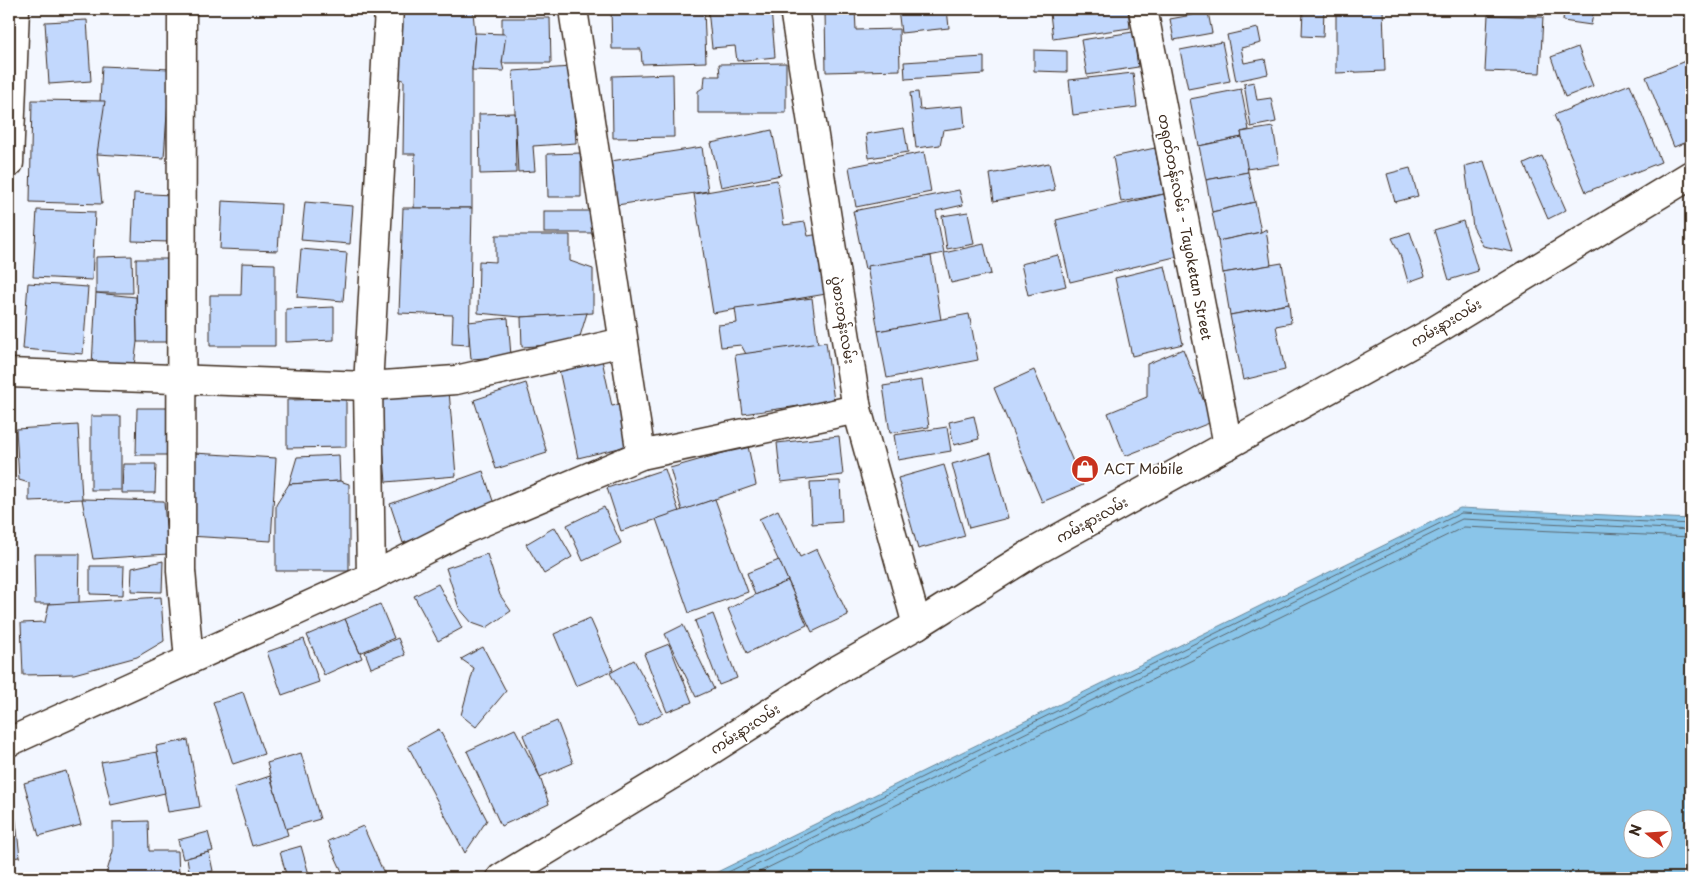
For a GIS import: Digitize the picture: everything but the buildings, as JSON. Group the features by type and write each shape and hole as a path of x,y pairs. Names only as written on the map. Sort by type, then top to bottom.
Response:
{"street":[{"path":"9,163 15,9"},
{"path":"182,9 181,572 189,660"},
{"path":"371,577 368,386 389,9"},
{"path":"573,9 641,455"},
{"name":"ပွဲစားတန်းလမ်း","path":"794,9 857,410 917,625"},
{"name":"တရုတ်တန်းလမ်း - Tayoketan Street","path":"1143,9 1228,445"},
{"name":"ကမ်းနားလမ်း","path":"501,878 1032,553 1431,333 1691,175"},
{"path":"9,373 368,386 456,380 623,342"},
{"path":"9,742 371,577 468,528 641,455 857,410"}],"water":[{"path":"1460,508 1691,519 1691,878 705,878"}],"place":[{"name":"ACT Mobile","path":"1085,469"}]}
